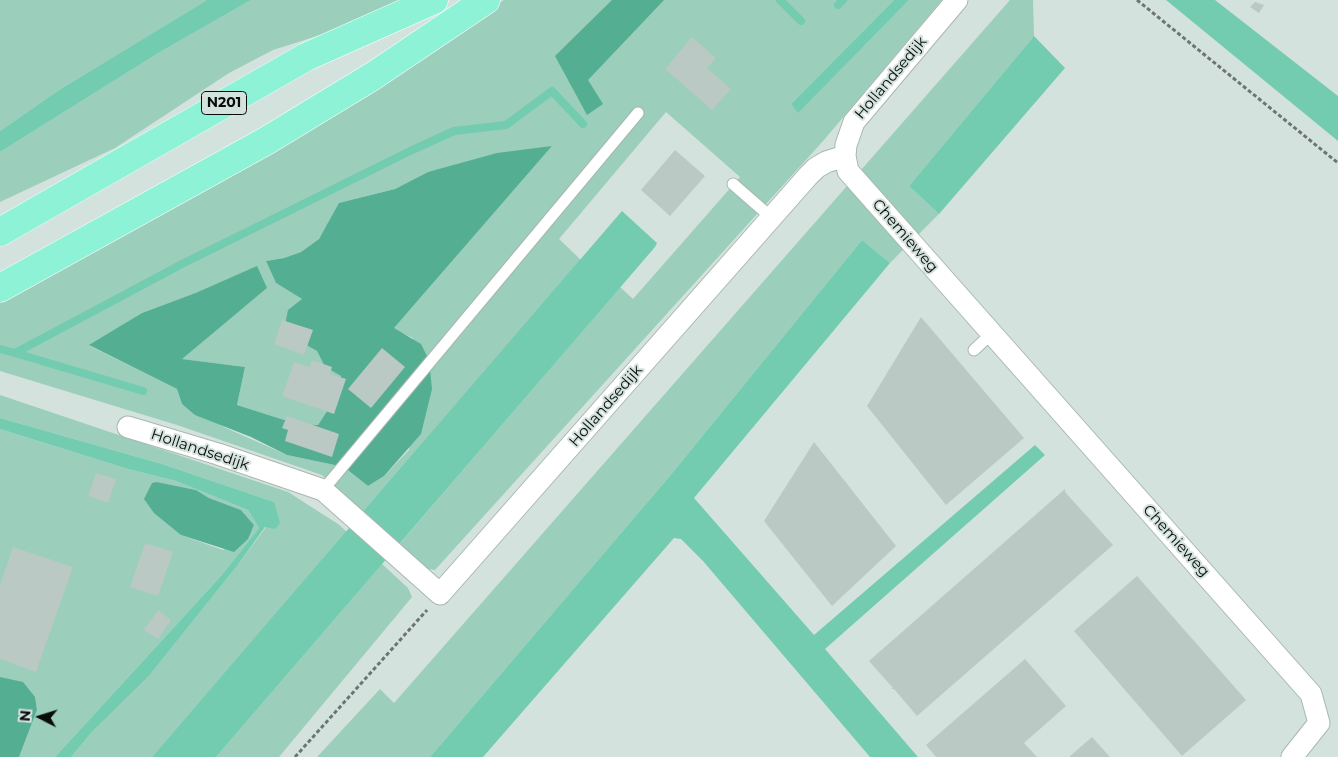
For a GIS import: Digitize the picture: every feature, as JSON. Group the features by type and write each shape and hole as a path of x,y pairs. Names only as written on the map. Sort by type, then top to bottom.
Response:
{"main road":[{"name":"N201","path":"0,232 306,57 434,0"},
{"path":"0,288 266,141 373,76 486,0"}],"street":[{"name":"Hollandsedijk","path":"128,427 218,454 322,490 440,594 816,168 845,156 846,145 854,122 957,0"},
{"name":"Chemieweg","path":"845,156 848,172 1311,694 1319,723 1292,757"}],"lane":[{"path":"322,490 638,113"},
{"path":"733,184 772,218"},
{"path":"974,350 992,334"}],"path":[{"path":"1137,0 1338,163"},
{"path":"295,757 414,627 440,594"}],"shaded area":[{"path":"0,0 207,0 59,90 0,131"},
{"path":"207,0 251,0 160,52 0,152 0,131 59,90"},
{"path":"251,0 409,0 355,24 273,50 229,73 115,148 0,202 0,152 160,52"},
{"path":"504,0 894,0 791,104 798,112 909,0 942,0 824,140 435,570 421,568 398,546 620,287 633,299 740,177 666,112 559,239 581,260 363,514 322,475 177,425 0,371 0,301","holes":["552,146 393,329 413,338 409,450 384,476 368,486 344,467 287,455 226,428 182,404 177,389 90,346 142,313 198,292 267,288 181,359 245,367 237,405 297,424 318,425 335,399 341,376 325,367 317,351 301,342 302,299 276,283 266,261 284,258 301,252 319,239 340,203 395,189 428,172"]},
{"path":"612,0 664,0 588,80 603,104 587,115 555,56"},
{"path":"894,0 909,0 798,113 791,104"},
{"path":"1010,0 1033,0 1034,36 909,186 939,214 890,263 862,240 669,477 430,757 317,757 380,689 394,703"},
{"path":"1166,0 1215,0 1338,96 1338,141"},
{"path":"1034,36 1065,68 939,214 909,186"},
{"path":"552,146 394,328 421,344 429,360 432,389 421,434 384,476 368,486 344,467 287,455 251,437 195,415 182,404 177,389 89,345 142,313 198,292 257,266 267,288 182,359 245,367 237,405 297,424 318,425 335,399 341,376 325,367 317,351 288,335 286,320 288,310 302,299 276,283 266,261 284,258 301,252 319,239 339,203 395,189 428,172 497,153"},
{"path":"622,211 657,243 655,247 216,757 152,757"},
{"path":"862,240 890,263 694,498 814,635 1035,445 1045,455 825,649 918,757 870,757 703,561 681,539 674,538 483,757 430,757 669,477"},
{"path":"0,395 288,492 338,524 347,532 152,757 71,757 92,732 149,676 237,566 266,527 274,502 162,464 0,418"},
{"path":"0,418 162,464 274,502 280,523 275,529 265,527 237,566 149,676 92,732 71,757 55,757 221,576 259,528 248,510 176,481 128,469 0,429"},
{"path":"0,429 128,469 176,481 248,510 259,528 221,576 55,757 19,757 37,710 35,697 0,677","holes":["157,482 196,490 209,498 241,510 254,525 251,531 223,550 181,535"]},
{"path":"157,482 196,490 209,498 241,510 254,525 248,539 234,552 181,535 154,513 144,499 152,483"},
{"path":"382,564 408,588 412,597 279,757 216,757"},
{"path":"0,677 23,682 35,697 37,710 19,757 0,757"}],"building":[{"path":"1255,2 1264,5 1259,13 1250,7"},
{"path":"692,37 716,58 707,68 731,89 712,110 665,69"},
{"path":"675,150 705,176 670,216 641,190"},
{"path":"921,317 1024,438 946,505 867,406"},
{"path":"282,320 313,330 304,355 274,344"},
{"path":"382,348 405,367 371,408 348,389"},
{"path":"312,360 332,367 330,374 346,379 334,414 282,396 294,362 309,367"},
{"path":"287,416 339,434 332,457 285,441 288,430 282,428"},
{"path":"814,442 896,546 832,606 764,521"},
{"path":"96,473 116,479 108,503 88,496"},
{"path":"1065,489 1065,492 1113,545 917,716 894,689 891,689 893,688 869,661"},
{"path":"145,543 173,552 158,596 130,587"},
{"path":"13,547 73,567 36,672 0,659 0,585"},
{"path":"1137,576 1246,700 1182,756 1074,631"},
{"path":"158,610 171,620 158,639 144,630"},
{"path":"1025,659 1066,706 1024,743 1037,757 936,757 926,745"},
{"path":"1092,737 1110,757 1069,757"}],"waterway":[{"path":"780,0 801,21"},
{"path":"838,5 843,0"},
{"path":"143,391 15,353 182,264 410,151 454,131 506,125 552,91 583,124"},
{"path":"0,349 15,353"}]}
